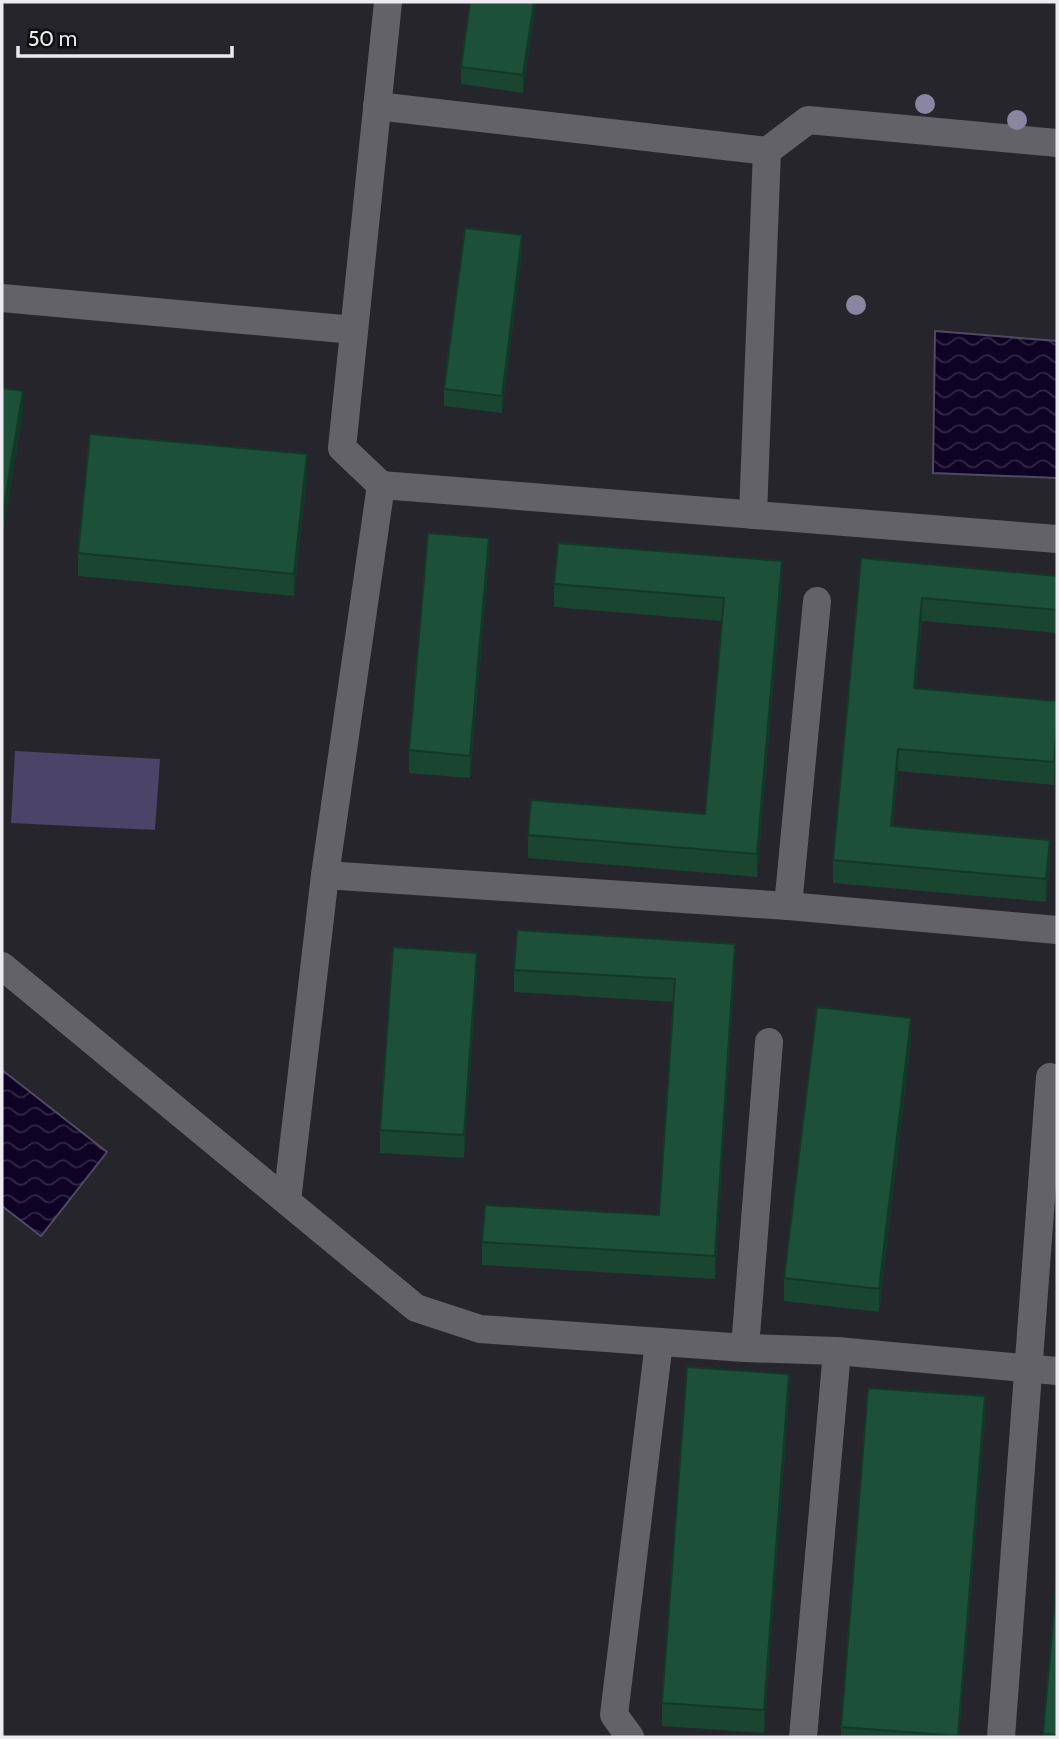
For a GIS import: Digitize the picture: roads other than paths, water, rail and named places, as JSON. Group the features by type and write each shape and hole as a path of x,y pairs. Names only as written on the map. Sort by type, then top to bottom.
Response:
{"street":[{"path":"388,2 342,448 381,485 1057,539"},
{"path":"377,106 767,151 808,120 1057,143"},
{"path":"752,515 767,151"},
{"path":"2,299 354,330"},
{"path":"287,1201 325,875 381,485"},
{"path":"788,906 817,601"},
{"path":"325,875 788,906 1057,930"},
{"path":"2,966 416,1308 480,1329 837,1352 1057,1371"},
{"path":"745,1348 769,1042"},
{"path":"1001,1737 1050,1077"},
{"path":"630,1737 614,1715 659,1342"},
{"path":"803,1737 837,1352"}],"water":[{"path":"935,331 1057,341 1057,478 933,473"},
{"path":"2,1070 107,1152 41,1236 2,1206"}]}
